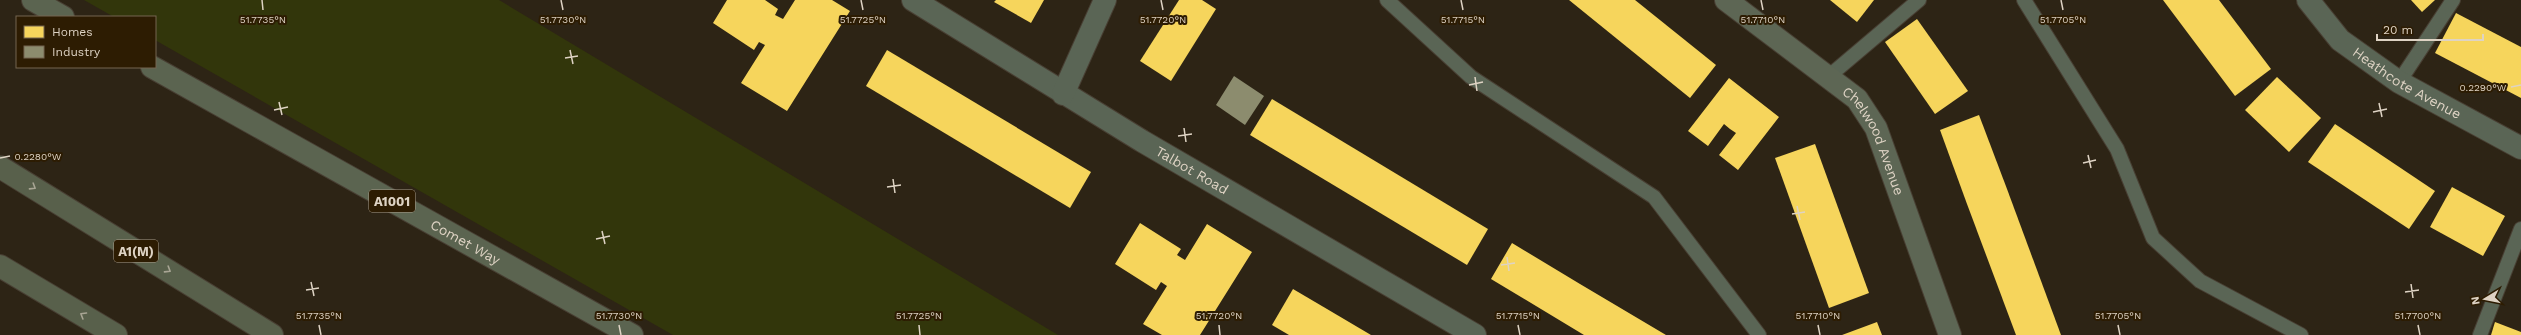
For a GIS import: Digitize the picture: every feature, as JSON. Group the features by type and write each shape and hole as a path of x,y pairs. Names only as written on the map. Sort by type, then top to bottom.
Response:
{"highway":[{"name":"A1(M)","path":"0,167 272,335"},
{"path":"0,266 116,335"}],"main road":[{"path":"33,0 61,16"},
{"name":"Comet Way","path":"154,68 632,335"}],"street":[{"name":"Talbot Road","path":"913,0 1063,94 1475,335"},
{"path":"1063,94 1105,0"},
{"name":"Chelwood Avenue","path":"1726,0 1857,100 1876,128 1950,335"},
{"name":"Heathcote Avenue","path":"2308,0 2340,40 2399,82 2521,148"}],"lane":[{"path":"1387,0 1470,77 1654,197 1759,335"},
{"path":"1828,77 1919,0"},
{"path":"2024,0 2117,149 2153,238 2200,280 2301,335"},
{"path":"2399,82 2453,0"},
{"path":"2480,335 2521,229"}],"green space":[{"path":"84,0 499,0 1058,335 673,335 156,41 156,16 112,16"}],"building: Homes":[{"path":"727,0 765,0 778,9 775,15 783,19 795,0 832,0 850,11 787,111 741,83 765,45 759,42 754,50 713,23"},
{"path":"996,0 1044,0 1031,23 994,2"},
{"path":"1179,0 1202,0 1216,9 1171,81 1140,61"},
{"path":"1569,0 1635,0 1716,65 1690,98"},
{"path":"1830,0 1874,0 1857,22"},
{"path":"2163,0 2219,0 2271,69 2235,96"},
{"path":"2411,0 2435,0 2422,12"},
{"path":"2456,13 2521,47 2521,98 2435,53"},
{"path":"1917,19 1968,91 1935,114 1885,42"},
{"path":"887,50 1091,172 1070,208 866,86"},
{"path":"2277,77 2321,118 2289,152 2245,110"},
{"path":"1729,78 1779,117 1738,170 1719,155 1736,133 1724,124 1708,146 1688,131"},
{"path":"1272,99 1488,229 1467,265 1250,135"},
{"path":"1979,115 2061,335 2016,335 1967,204 1940,130"},
{"path":"2335,124 2435,191 2409,229 2308,162"},
{"path":"1815,144 1869,293 1829,308 1775,158"},
{"path":"2452,187 2505,216 2483,256 2430,227"},
{"path":"1140,223 1181,249 1177,255 1185,260 1207,224 1252,252 1200,335 1162,335 1143,324 1167,286 1161,282 1156,290 1115,264"},
{"path":"1512,243 1666,335 1584,335 1491,279"},
{"path":"1293,289 1371,335 1289,335 1272,325"},
{"path":"1877,322 1882,335 1842,335"},
{"path":"2495,322 2521,332 2521,335 2491,335"}],"building: Industry":[{"path":"1234,76 1264,96 1245,125 1216,105"}]}
